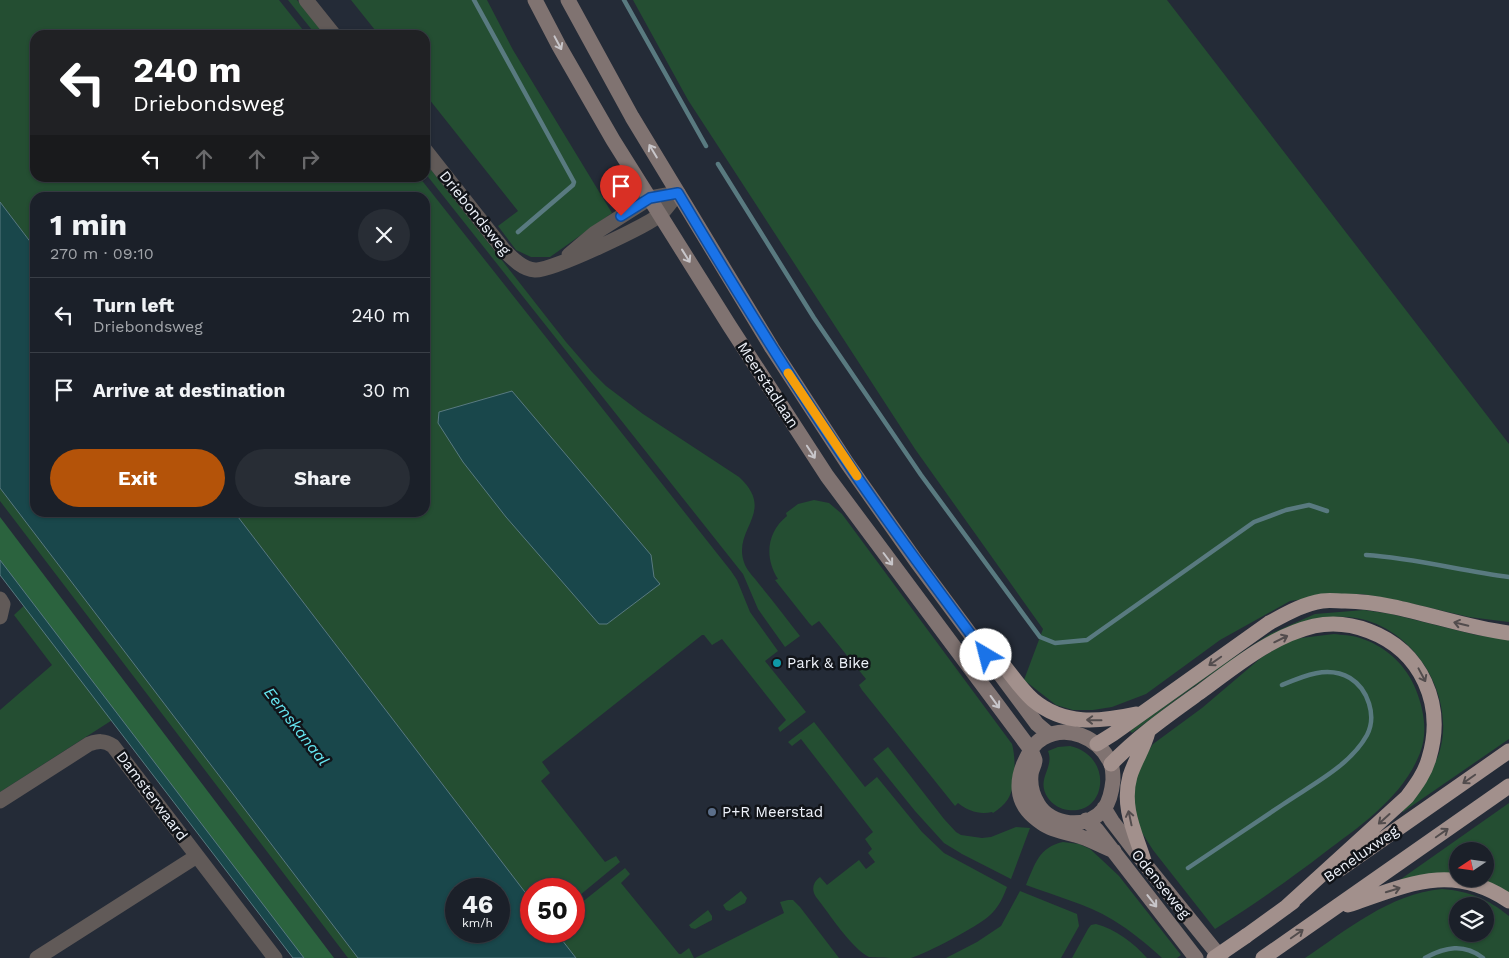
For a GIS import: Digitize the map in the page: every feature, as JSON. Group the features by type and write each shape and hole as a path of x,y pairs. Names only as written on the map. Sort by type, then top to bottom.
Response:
{"highway":[{"path":"1097,744 1269,623 1296,609 1322,601 1361,602 1397,607 1463,625 1509,633"},
{"path":"1111,764 1148,729 1258,651 1280,638 1313,626 1333,623 1356,626 1381,636 1401,649 1417,666 1428,687 1433,709 1434,725 1429,759 1420,779 1407,797 1285,908"},
{"path":"976,642 992,653 1033,699 1058,716 1112,720 1142,713"},
{"path":"1145,864 1131,825 1127,797 1136,756 1145,742 1148,729"},
{"name":"Beneluxweg","path":"1214,958 1509,751"},
{"name":"Beneluxweg","path":"1263,958 1509,786"},
{"path":"1330,911 1413,884 1440,879 1462,880 1477,884 1509,901"}],"main road":[{"name":"Meerstadlaan","path":"535,0 612,140 728,325 827,476 1031,750"},
{"name":"Meerstadlaan","path":"568,0 632,117 772,348 847,463 916,561 1037,724 1050,735"},
{"path":"1061,733 1083,735 1097,744 1104,752 1111,764 1112,789 1104,808 1098,814 1086,820 1074,822 1058,821 1043,812 1033,795 1031,775 1035,760 1031,750 1038,741 1050,735 1061,733"},
{"name":"Odenseweg","path":"1031,750 1021,768 1018,780 1019,793 1026,809 1048,828 1060,833 1076,835 1114,851"},
{"name":"Odenseweg","path":"1104,808 1145,864 1221,958"},
{"name":"Odenseweg","path":"1086,820 1114,851 1196,958"}],"street":[{"path":"306,0 330,30"},
{"name":"Driebondsweg","path":"430,156 503,250 515,261 535,270 552,268 595,233 650,198 678,193"},
{"name":"Driebondsweg","path":"558,264 602,246 660,215 678,193"},
{"path":"0,599 3,604 0,617"},
{"name":"Damsterwaard","path":"0,801 88,744 98,741 107,742 113,746 275,958"},
{"name":"Damsterwaard","path":"37,958 197,856"}],"shaded area":[{"path":"0,0 279,0 303,30 30,30 30,182 423,182 731,571 737,580 750,612 778,651 765,661 806,712 780,732 778,728 786,720 722,639 712,645 702,635 542,762 550,773 541,781 605,862 616,856 620,862 585,891 585,878 520,878 520,886 238,517 430,517 430,192 30,192 30,241 0,202"},
{"path":"288,0 297,0 321,30 312,30"},
{"path":"351,0 487,0 513,50 612,213 550,257 531,257 516,250 498,226 518,211 430,100 430,30 375,30"},
{"path":"633,0 1167,0 1509,444 1509,622 1469,617 1362,594 1290,601 1220,640 1146,694 1112,707 1093,710 1073,710 1056,705 1024,680 1043,629 915,449 688,100"},
{"path":"430,168 566,342 592,372 606,386 643,414 739,477 750,490 754,501 754,511 743,541 742,552 745,565 750,573 800,636 785,647 758,609 743,574 430,179"},
{"path":"0,488 358,958 348,958 0,501"},
{"path":"814,500 829,503 842,514 1012,744 1015,764 1013,787 1006,801 993,813 974,812 958,803 955,806 862,690 859,685 866,679 819,621 812,626 775,580 778,579 769,554 775,530 787,516 786,513 798,504"},
{"path":"28,602 117,717 0,792 0,710 52,665 14,615"},
{"path":"1364,610 1391,614 1476,635 1509,639 1509,739 1403,812 1402,810 1425,780 1435,763 1441,746 1443,722 1440,699 1431,676 1418,656 1401,639 1381,626 1358,618 1334,617 1325,619 1242,656 1203,680 1132,733 1130,731 1227,662 1270,634 1315,614"},
{"path":"1334,634 1357,637 1378,646 1394,658 1407,673 1416,690 1423,713 1424,738 1420,753 1412,769 1392,797 1366,821 1284,883 1215,929 1153,850 1139,828 1132,789 1137,769 1153,744 1202,708 1262,657 1293,639"},
{"path":"814,722 865,787 877,777 922,832 944,853 1007,887 1000,903 989,916 952,939 911,958 869,957 855,946 816,897 814,886 820,877 827,885 859,860 866,869 875,862 868,853 872,849 865,839 873,832 801,739 792,746 788,742"},
{"path":"1070,746 1084,752 1094,761 1099,772 1100,784 1097,795 1091,804 1081,809 1068,810 1054,805 1048,798 1044,779 1049,763 1048,751 1058,747"},
{"path":"888,747 944,819 961,835 982,838 991,837 1016,827 1030,828 1011,879 944,843 873,759"},
{"path":"1509,803 1509,896 1493,888 1494,842 1454,842"},
{"path":"1063,842 1079,844 1090,849 1119,876 1181,955 1177,958 1162,958 1120,924 1103,914 1026,885 1035,863 1043,852 1055,844"},
{"path":"1449,845 1449,876 1391,886"},
{"path":"625,868 630,874 621,883 679,954 689,948 694,958 576,958 564,943 585,943 585,900"},
{"path":"1442,889 1478,897 1449,897 1449,942 1494,942 1494,906 1509,916 1509,958 1305,958 1369,915 1404,898"},
{"path":"741,891 747,898 745,903 730,911 726,910 723,905"},
{"path":"1020,891 1077,914 1079,926 1061,958 946,958 977,942 1001,926"},
{"path":"793,900 800,907 839,958 695,958 784,913 780,902"},
{"path":"708,910 712,920 695,929 691,928 689,925"},
{"path":"1096,924 1124,937 1147,958 1072,958 1088,929 1091,925"}],"green space":[{"path":"0,517 334,958 299,958 0,566"}],"water":[{"name":"Eemskanaal","path":"0,202 30,241 30,517 238,517 520,886 520,943 564,943 576,958 358,958 0,488"},
{"path":"512,391 651,555 654,577 660,584 607,624 599,624 506,517 463,462 438,423 439,412"},
{"path":"0,560 304,958 293,958 0,575"}],"waterway":[{"path":"474,0 574,182 573,185 518,232"},
{"path":"624,0 706,146"},
{"path":"718,164 814,318 921,475 1040,637 1055,643 1087,640 1254,522 1286,510 1309,505 1327,511"},
{"path":"1366,555 1402,559 1509,577"},
{"path":"1188,868 1329,774 1351,756 1367,735 1371,720 1369,704 1362,689 1350,678 1342,674 1324,672 1307,675 1282,685"},
{"path":"1425,958 1440,951 1454,948 1469,950 1483,958"}],"slow traffic":[{"path":"788,373 857,476"}],"place":[{"name":"Park & Bike","path":"777,663"},
{"name":"P+R Meerstad","path":"712,812"}],"route":[{"path":"621,216 650,198 678,193 772,348 847,463 916,561 986,655"}]}
